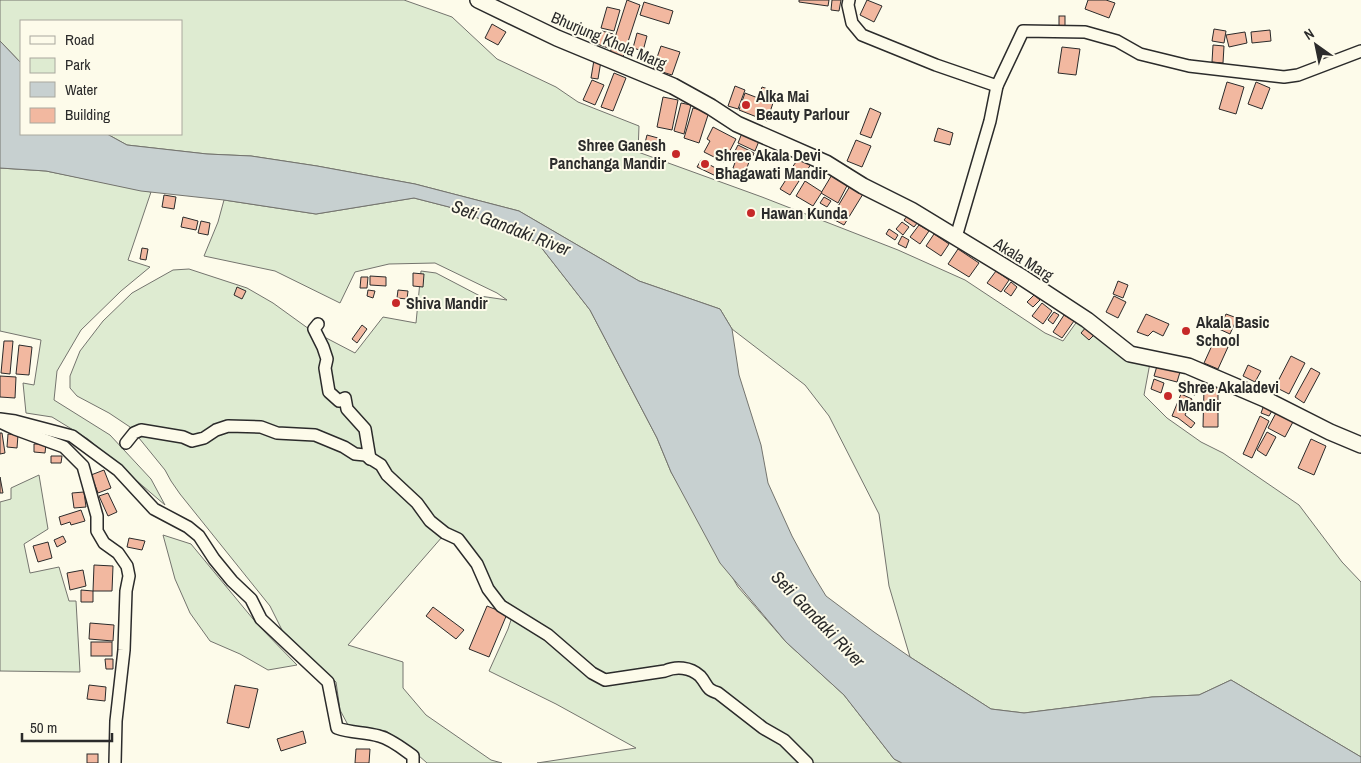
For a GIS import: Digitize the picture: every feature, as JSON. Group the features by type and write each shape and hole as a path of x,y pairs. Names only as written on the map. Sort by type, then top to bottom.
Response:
{"main road":[{"name":"Bhurjung Khola Marg","path":"478,0 557,38 673,86"},
{"name":"Akala Marg","path":"673,86 737,124 826,163 863,186 911,210 1023,278 1087,320 1130,354 1188,366 1265,399 1330,432 1361,445"}],"street":[{"path":"849,0 848,6 852,23 862,36 997,86"},
{"path":"956,238 990,121 997,86 1023,31 1085,32 1118,41 1140,54 1189,66 1284,77 1298,75 1361,51"},
{"path":"318,324 314,329 324,347 327,359 324,368 329,392 339,402 345,398 347,409 365,429 370,459"},
{"path":"0,421 15,430 64,447 83,466 97,516 97,531 104,543 118,553 127,566 129,576 126,592 124,650 116,721 115,763"},
{"path":"0,421 15,421 72,436 118,470 154,509 199,536 214,559 232,581 251,598 261,619 328,682 337,728 382,737 413,756 413,763"},
{"path":"126,443 134,433 141,430 183,437 192,441 204,438 216,430 228,426 261,427 277,433 315,435 344,447 354,454 365,454 381,465 387,475 416,502 430,521 445,533 458,539 477,564 488,589 501,606 548,635 592,673 605,680 664,672 671,668 690,670 699,676 709,690 718,693 763,728 784,740 807,763"}],"green space":[{"path":"0,0 404,0 452,17 497,59 556,87 578,102 639,126 638,152 762,197 898,250 965,280 1045,333 1063,341 1078,320 1150,363 1144,395 1167,418 1201,442 1223,453 1299,505 1342,562 1361,582 1361,757 1231,680 1199,695 1152,697 1024,713 991,709 910,657 889,586 879,514 829,416 805,385 732,329 720,309 639,281 519,211 415,184 251,156 207,154 127,145 109,135 182,135 182,20 20,20 20,62 0,41"},
{"path":"0,168 46,171 151,192 128,260 150,267 121,291 81,330 57,371 54,400 110,435 151,479 165,505 88,439 52,417 26,413 23,383 34,385 41,340 0,331"},
{"path":"414,198 453,208 537,242 590,310 657,438 671,472 738,587 786,642 844,695 894,759 902,763 537,763 636,748 556,704 489,671 508,629 515,608 500,597 468,543 449,529 348,645 403,662 403,688 426,715 491,760 502,763 427,763 409,747 386,731 363,729 348,725 340,710 336,682 282,630 270,606 180,494 165,470 130,427 77,396 70,388 70,376 80,351 103,321 132,293 173,270 189,269 247,288 273,303 309,329 355,353 383,317 416,323 421,271 436,273 480,296 507,300 497,293 435,263 389,264 355,272 340,303 275,271 204,256 218,222 224,200 316,214"},
{"path":"39,475 48,529 24,544 30,573 59,567 69,601 76,601 80,672 0,671 0,502 11,499 11,488"},
{"path":"163,535 191,544 258,625 297,665 268,670 240,654 210,641 190,613 175,579"}],"water":[{"name":"Seti Gandaki River","path":"0,41 20,62 20,135 109,135 127,145 207,154 251,156 317,166 415,184 519,211 639,281 720,309 732,329 739,375 761,445 768,483 792,536 812,573 826,596 910,657 991,709 1024,713 1152,697 1199,695 1231,680 1361,757 1361,763 902,763 894,759 844,695 786,642 720,563 671,472 657,438 590,310 537,242 453,208 414,198 316,214 224,200 141,191 46,171 0,168"}],"building":[{"path":"627,0 640,5 623,57 610,53"},
{"path":"799,0 829,0 828,6 799,2"},
{"path":"832,0 841,0 839,11 831,10"},
{"path":"867,0 882,6 874,22 860,15"},
{"path":"1088,0 1106,0 1115,3 1109,18 1085,9"},
{"path":"644,2 673,11 669,24 640,15"},
{"path":"607,7 620,10 614,31 601,28"},
{"path":"1059,16 1065,16 1065,26 1059,26"},
{"path":"492,24 506,32 498,45 485,38"},
{"path":"1214,29 1226,31 1224,43 1212,41"},
{"path":"1270,30 1271,41 1252,43 1251,32"},
{"path":"602,31 613,34 608,48 597,44"},
{"path":"1245,32 1247,43 1229,47 1226,35"},
{"path":"637,33 647,36 643,51 633,48"},
{"path":"1213,45 1224,46 1223,63 1212,62"},
{"path":"661,46 680,52 672,75 653,69"},
{"path":"1062,47 1080,49 1076,75 1058,73"},
{"path":"594,60 601,61 598,79 591,78"},
{"path":"614,73 626,78 613,111 601,107"},
{"path":"592,80 604,85 595,105 583,100"},
{"path":"1227,82 1244,87 1236,114 1219,109"},
{"path":"1256,82 1270,88 1262,109 1248,104"},
{"path":"735,86 745,90 738,109 728,106"},
{"path":"762,87 771,90 768,98 774,100 767,121 739,110 745,93 758,98"},
{"path":"663,97 678,100 672,130 657,127"},
{"path":"681,103 691,105 684,134 674,131"},
{"path":"693,108 709,112 699,143 684,138"},
{"path":"870,108 881,113 871,138 860,134"},
{"path":"713,127 736,139 724,162 704,152 710,141 707,139"},
{"path":"938,128 953,133 950,145 934,141"},
{"path":"742,133 759,141 755,151 738,143"},
{"path":"647,135 658,138 655,150 644,147"},
{"path":"856,140 871,146 862,167 847,161"},
{"path":"738,145 754,153 751,160 734,153"},
{"path":"801,155 812,163 802,177 791,169"},
{"path":"737,157 749,162 745,173 733,168"},
{"path":"701,160 721,171 718,177 697,167"},
{"path":"833,173 849,182 838,203 821,193"},
{"path":"789,175 799,181 790,195 780,189"},
{"path":"805,181 822,192 813,206 796,196"},
{"path":"850,186 863,194 844,225 831,218"},
{"path":"164,195 176,197 174,209 162,207"},
{"path":"824,197 831,201 827,207 820,203"},
{"path":"908,215 918,222 914,227 904,220"},
{"path":"183,217 198,221 196,230 181,227"},
{"path":"201,221 210,223 208,235 198,233"},
{"path":"902,222 909,227 903,235 896,229"},
{"path":"919,225 929,231 920,244 910,237"},
{"path":"889,229 898,235 895,240 886,234"},
{"path":"934,234 949,244 941,256 926,246"},
{"path":"902,236 909,240 906,248 898,244"},
{"path":"142,248 148,249 146,260 140,259"},
{"path":"958,249 979,263 969,277 948,264"},
{"path":"996,271 1009,280 1001,292 987,283"},
{"path":"413,273 424,274 423,287 413,286"},
{"path":"370,276 386,277 386,286 370,285"},
{"path":"361,277 368,277 367,288 360,288"},
{"path":"1118,281 1128,285 1123,298 1113,294"},
{"path":"1011,282 1017,287 1011,296 1004,291"},
{"path":"237,287 246,291 242,299 234,295"},
{"path":"368,290 375,291 373,298 367,296"},
{"path":"398,290 408,291 407,299 397,298"},
{"path":"1034,295 1040,300 1033,307 1027,302"},
{"path":"1114,296 1126,302 1118,318 1106,312"},
{"path":"1042,303 1052,311 1043,324 1032,316"},
{"path":"1054,312 1059,315 1053,324 1048,320"},
{"path":"1146,314 1169,324 1163,336 1153,331 1148,336 1137,332"},
{"path":"1226,314 1237,318 1230,334 1219,329"},
{"path":"1064,315 1074,321 1062,338 1053,332"},
{"path":"362,325 367,329 357,343 352,339"},
{"path":"1087,326 1095,334 1089,340 1081,333"},
{"path":"4,341 13,341 10,374 1,373"},
{"path":"1214,341 1228,347 1218,369 1204,363"},
{"path":"19,345 32,347 29,375 16,374"},
{"path":"1291,356 1305,363 1289,394 1275,387"},
{"path":"1248,365 1261,371 1255,382 1243,376"},
{"path":"1157,366 1180,372 1177,382 1154,376"},
{"path":"1311,368 1320,373 1304,403 1295,397"},
{"path":"0,376 16,377 15,398 0,397"},
{"path":"1154,379 1164,383 1161,393 1151,389"},
{"path":"1184,381 1198,385 1195,395 1181,391"},
{"path":"1204,388 1218,388 1218,427 1203,427"},
{"path":"1181,394 1192,399 1185,415 1195,423 1191,428 1178,418 1172,416"},
{"path":"1264,405 1273,409 1269,416 1261,413"},
{"path":"1277,411 1294,420 1285,437 1268,428"},
{"path":"1260,416 1269,421 1252,458 1243,454"},
{"path":"1267,432 1276,437 1266,456 1257,450"},
{"path":"0,433 2,433 5,453 0,454"},
{"path":"8,434 18,435 17,448 7,447"},
{"path":"1311,439 1326,446 1314,475 1298,468"},
{"path":"34,444 46,444 45,453 34,452"},
{"path":"51,456 62,456 61,463 51,463"},
{"path":"104,470 111,488 98,493 91,475"},
{"path":"0,477 3,493 0,493"},
{"path":"84,492 86,507 74,508 72,493"},
{"path":"108,493 117,512 108,516 99,496"},
{"path":"81,510 85,521 71,525 70,522 61,525 59,517"},
{"path":"63,536 66,542 57,547 54,540"},
{"path":"129,538 145,541 142,550 127,547"},
{"path":"48,542 52,558 38,562 33,546"},
{"path":"94,565 113,566 112,591 93,591"},
{"path":"83,570 86,586 70,590 67,573"},
{"path":"81,590 93,591 93,602 81,602"},
{"path":"487,606 507,614 489,657 469,649"},
{"path":"433,607 464,630 456,639 426,616"},
{"path":"90,623 114,625 113,641 89,639"},
{"path":"91,642 112,642 112,656 91,656"},
{"path":"105,659 113,659 113,669 106,669"},
{"path":"89,685 106,687 105,701 87,699"},
{"path":"235,685 258,689 249,728 227,723"},
{"path":"303,731 306,743 281,751 277,739"},
{"path":"356,749 370,749 369,763 355,763"},
{"path":"87,754 98,754 98,763 87,763"}],"place":[{"name":"Alka Mai Beauty Parlour","path":"746,105"},
{"name":"Shree Ganesh Panchanga Mandir","path":"676,154"},
{"name":"Shree Akala Devi Bhagawati Mandir","path":"705,164"},
{"name":"Hawan Kunda","path":"751,213"},
{"name":"Shiva Mandir","path":"396,303"},
{"name":"Akala Basic School","path":"1186,331"},
{"name":"Shree Akaladevi Mandir","path":"1168,396"}]}
